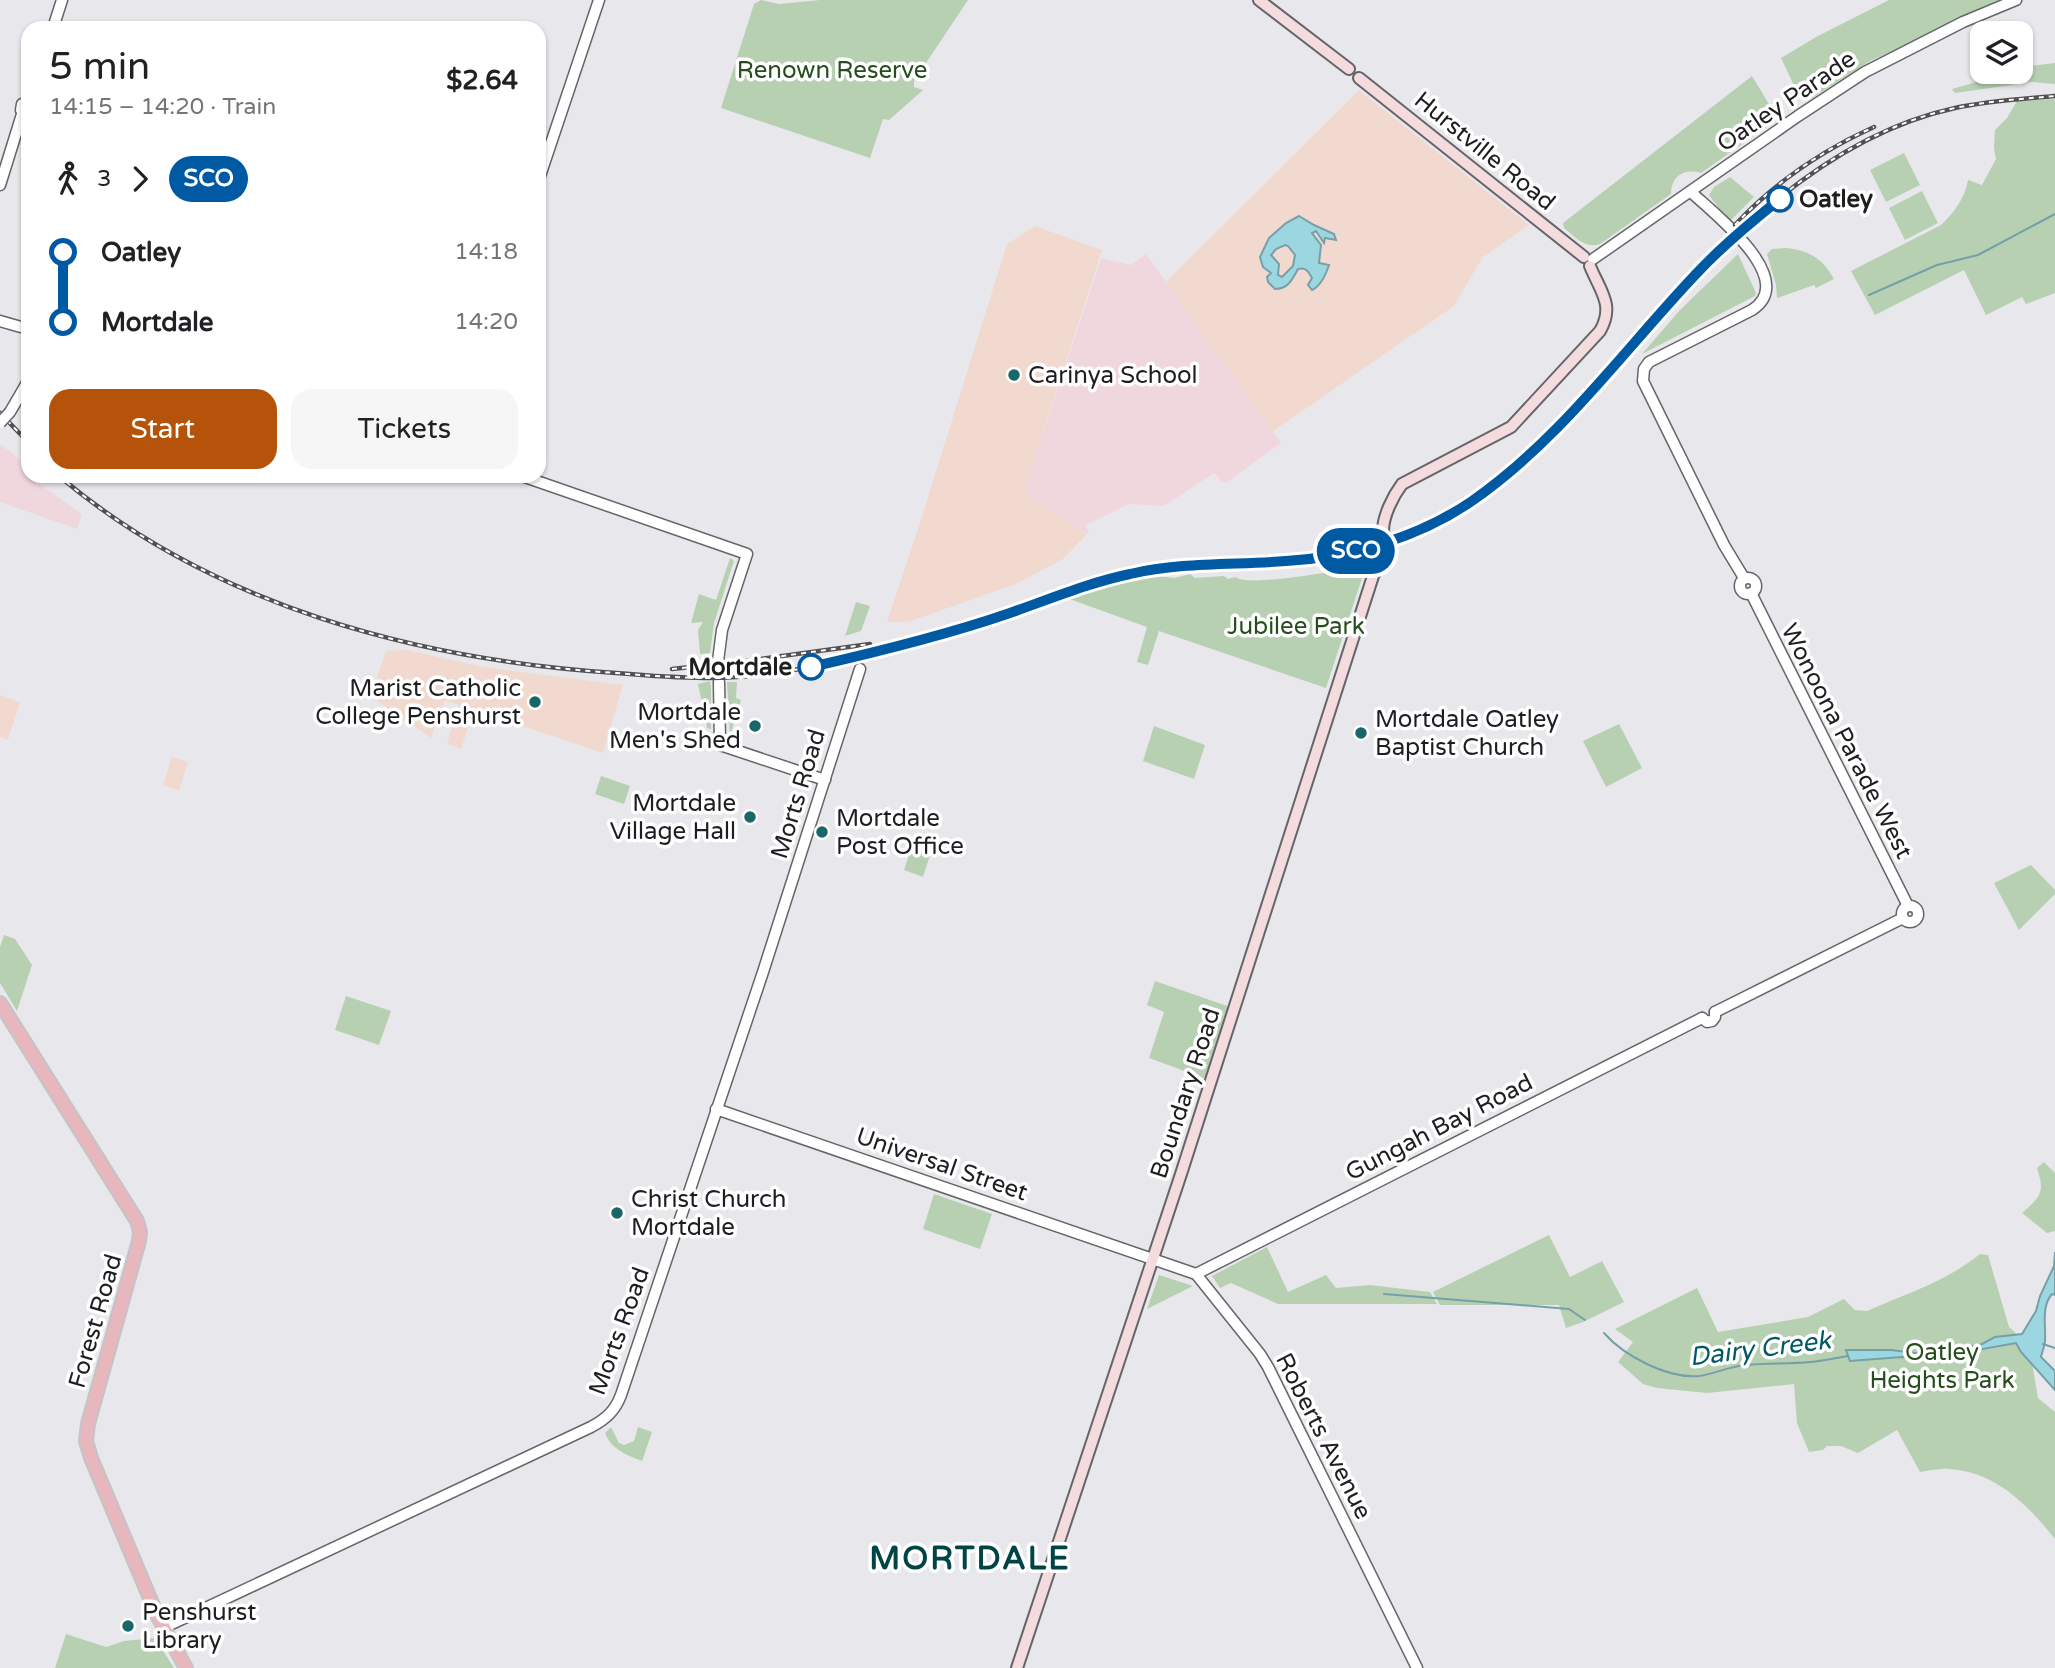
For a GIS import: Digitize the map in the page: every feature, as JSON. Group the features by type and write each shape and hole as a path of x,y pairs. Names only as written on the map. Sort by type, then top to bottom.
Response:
{"main road":[{"name":"Hurstville Road","path":"1259,0 1349,69 1349,78 1359,78 1589,261 1606,302 1606,318 1600,331 1506,430 1402,484 1383,524 1383,531"},
{"name":"Boundary Road","path":"1017,1668 1153,1259 1373,576 1385,555 1387,545 1383,531"},
{"name":"Forest Road","path":"0,1003 137,1221 139,1241 86,1441 163,1628 186,1668"}],"street":[{"path":"55,21 62,0"},
{"path":"546,158 599,0"},
{"name":"Oatley Parade","path":"1589,261 1864,73 1964,22 2016,0"},
{"path":"0,186 21,124"},
{"name":"Wonoona Parade West","path":"1691,192 1750,249 1763,275 1765,298 1752,310 1652,360 1644,369 1642,377 1724,545 1744,578 1749,577 1755,582 1756,587 1751,593 1908,906"},
{"path":"0,321 21,327"},
{"path":"0,422 10,412 21,393"},
{"path":"542,483 747,554 722,630 718,661"},
{"name":"Morts Road","path":"163,1628 591,1427 615,1408 763,972 860,669"},
{"path":"719,681 720,745 825,780"},
{"path":"1908,906 1916,909 1918,918 1914,922 1909,923 1903,918 1903,911 1908,906"},
{"name":"Gungah Bay Road","path":"1196,1274 1702,1018 1707,1022 1712,1021 1714,1012 1903,918"},
{"name":"Universal Street","path":"716,1109 1153,1259"},
{"path":"1153,1259 1196,1274"},
{"name":"Roberts Avenue","path":"1196,1274 1268,1367 1417,1668"}],"shaded area":[{"path":"1359,90 1529,225 1482,258 1454,306 1272,432 1166,282"},
{"name":"Carinya School","path":"1035,226 1102,250 1024,492 1087,534 1063,559 1016,584 908,622 887,622 1007,244"},
{"path":"1146,254 1281,443 1226,483 1214,473 1164,506 1129,504 1086,525 1087,534 1024,492 1101,258 1131,265"},
{"path":"0,444 21,460 21,483 38,483 82,514 77,529 0,502"},
{"name":"Marist Catholic College Penshurst","path":"407,650 483,667 623,685 603,753 474,710 461,749 447,744 459,705 445,700 431,738 371,696 386,651"},
{"path":"0,695 20,702 8,740 0,737"},
{"path":"172,757 188,762 179,791 163,785"}],"green space":[{"name":"Renown Reserve","path":"761,0 779,4 820,0 968,0 914,81 914,87 923,90 889,120 883,119 870,158 721,108 754,4"},
{"path":"1889,0 2007,0 1870,61 1812,98 1799,96 1781,58"},
{"path":"2055,63 2055,84 2033,82 2033,66"},
{"path":"1752,76 1778,119 1701,173 1689,172 1680,175 1673,182 1671,194 1600,244 1585,244 1564,228 1563,223"},
{"path":"1970,84 2014,84 1955,93 1952,89"},
{"path":"2055,99 2055,293 2026,304 2022,297 1986,315 1964,270 1875,315 1851,271 1941,225 1958,205 1968,180 1982,185 1996,159 1995,130 2007,118 2017,101"},
{"path":"1904,153 1920,185 1886,202 1870,170"},
{"path":"1730,177 1754,197 1729,222 1709,195 1714,187"},
{"path":"1922,191 1938,223 1905,240 1889,208"},
{"path":"1786,248 1814,257 1834,279 1816,288 1814,285 1777,298 1767,254 1772,249"},
{"path":"1738,254 1755,296 1642,354 1680,310"},
{"path":"730,558 734,561 714,623 710,653 700,654 698,630 703,622 691,623 699,594 716,600"},
{"name":"Jubilee Park","path":"1366,566 1326,688 1159,631 1148,665 1137,662 1147,627 1064,597 1115,581 1146,575 1175,578 1190,574 1195,578 1224,576 1228,579 1235,577 1259,580"},
{"path":"856,602 870,606 861,631 845,636"},
{"path":"710,681 711,729 707,728 698,684"},
{"path":"727,682 737,682 736,698 741,700 730,736"},
{"path":"1619,724 1642,768 1606,787 1583,741"},
{"path":"1154,726 1205,745 1194,779 1143,761"},
{"path":"601,776 630,786 624,804 595,794"},
{"path":"915,836 934,843 923,877 904,870"},
{"path":"2031,865 2055,890 2055,894 2019,930 1994,883"},
{"path":"4,935 15,939 32,965 17,1011 0,983 0,947"},
{"path":"1155,981 1230,1007 1206,1079 1149,1058 1164,1012 1147,1005"},
{"path":"346,996 391,1011 379,1045 335,1030"},
{"path":"2044,1162 2055,1173 2055,1231 2047,1233 2022,1213 2040,1194 2041,1183 2037,1168"},
{"path":"934,1194 992,1214 980,1249 923,1229"},
{"path":"1549,1235 1570,1277 1602,1261 1624,1302 1566,1328 1559,1305 1440,1305 1433,1292"},
{"path":"1267,1247 1288,1292 1326,1275 1336,1288 1370,1285 1430,1292 1437,1304 1278,1304 1231,1283 1220,1288 1212,1276"},
{"name":"Oatley Heights Park","path":"1980,1254 1988,1255 2009,1327 2029,1345 2038,1398 2055,1412 2055,1539 2022,1502 1981,1476 1945,1469 1920,1472 1897,1430 1858,1453 1841,1446 1827,1446 1823,1450 1809,1452 1797,1423 1794,1384 1707,1393 1657,1388 1643,1384 1618,1362 1633,1342 1615,1329 1697,1288 1718,1332 1808,1317 1844,1299 1855,1310 1867,1311 1939,1280"},
{"path":"1159,1275 1193,1286 1147,1309"},
{"path":"611,1427 619,1443 624,1445 634,1441 638,1427 652,1432 642,1461 625,1454 611,1443 605,1433"},
{"path":"66,1634 106,1647 124,1641 155,1638 174,1668 55,1668"}],"water":[{"path":"1299,216 1334,234 1336,240 1325,238 1324,243 1316,231 1312,233 1321,245 1319,263 1329,265 1321,283 1312,290 1308,285 1312,278 1303,269 1298,269 1286,286 1275,289 1268,282 1267,277 1271,273 1263,267 1260,257 1269,238","holes":["1288,246 1295,255 1293,266 1282,277 1278,275 1279,264 1271,255 1276,249"]},
{"path":"2055,1252 2055,1295 2052,1294 2046,1304 2045,1342 2041,1357 2055,1371 2055,1390 2016,1343 1926,1359 1902,1357 1850,1361 1846,1350 1891,1350 1923,1354 1956,1350 1982,1344 1995,1337 2022,1334 2036,1311 2054,1266"}],"waterway":[{"path":"1869,295 1937,265 1978,255 2055,214"},
{"name":"Dairy Creek","path":"1384,1294 1569,1309 1585,1320"},
{"name":"Dairy Creek","path":"1604,1333 1635,1358 1661,1370 1687,1376 1705,1375 1754,1364 1811,1362 1848,1356"},
{"name":"Dairy Creek","path":"2043,1344 2055,1348"}],"tunnel":[{"path":"718,661 719,682"}],"railway":[{"path":"68,483 119,521 183,560 251,592 321,618 393,639 467,655 542,666 638,675 727,678 794,670 948,632 1136,572 1338,555 1384,543 1428,526 1470,503 1529,456 1564,421 1686,285 1766,209 1809,176 1854,147 1903,124 1955,108 2055,96"},
{"path":"1735,225 1766,195 1800,169 1836,146 1874,127"},
{"path":"0,413 21,435"},
{"path":"672,669 870,644"}],"train":[{"name":"SCO","path":"811,667 936,636 1083,586 1130,573 1169,567 1331,557 1404,536 1438,520 1468,504 1498,483 1541,445 1724,245 1780,199"}],"place":[{"name":"Oatley","path":"1780,199"},
{"name":"Carinya School","path":"1014,375"},
{"name":"Mortdale","path":"811,667"},
{"name":"Marist Catholic College Penshurst","path":"535,702"},
{"name":"Mortdale Men's Shed","path":"755,726"},
{"name":"Mortdale Oatley Baptist Church","path":"1361,733"},
{"name":"Mortdale Village Hall","path":"750,817"},
{"name":"Mortdale Post Office","path":"822,832"},
{"name":"Christ Church Mortdale","path":"617,1213"},
{"name":"Penshurst Library","path":"128,1626"}],"district":[{"name":"MORTDALE","path":"970,1558"}]}
